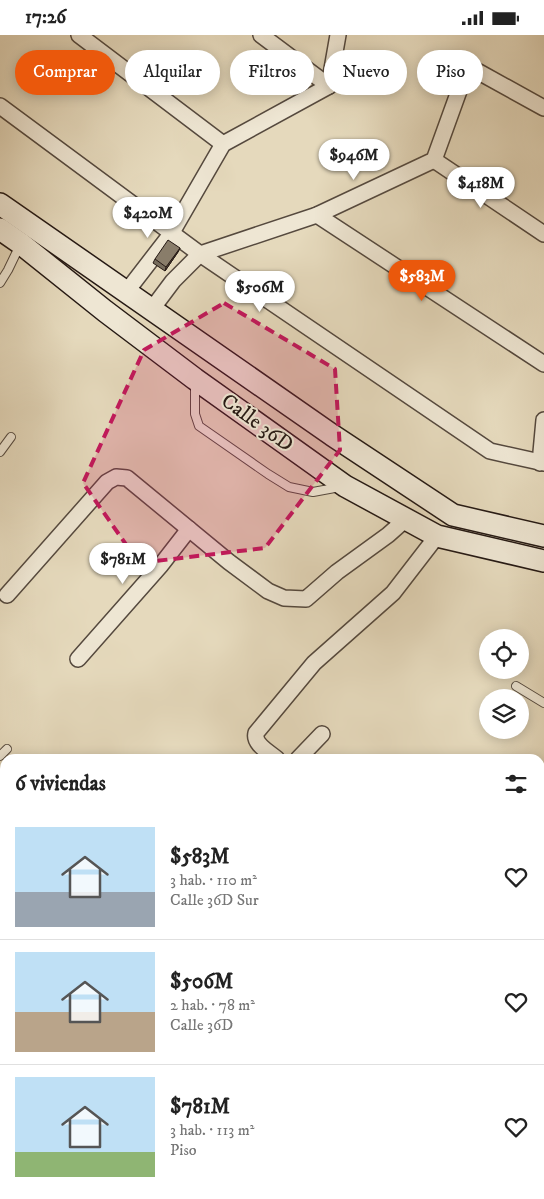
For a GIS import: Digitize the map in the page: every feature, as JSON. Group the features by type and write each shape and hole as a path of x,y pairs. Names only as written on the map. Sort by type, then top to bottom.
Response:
{"main road":[{"name":"Calle 36D","path":"0,204 332,435 454,515 544,535"},
{"name":"Calle 36D","path":"0,229 196,379 345,486 437,536 544,561"}],"street":[{"path":"79,35 223,144"},
{"path":"261,35 324,82"},
{"path":"335,50 338,35"},
{"path":"156,311 200,254 317,215 434,160 468,66 544,108"},
{"path":"127,291 171,234 223,144 324,89"},
{"path":"0,106 171,234 490,451 542,463 544,420"},
{"path":"434,160 544,234"},
{"path":"317,215 544,364"},
{"path":"7,595 107,482 116,477 127,478 268,591 284,598 306,599 337,572 388,535 406,519"},
{"path":"78,659 161,565 189,529"},
{"path":"271,754 257,742 256,733 314,663 393,593 437,536"},
{"path":"303,754 322,734"}],"lane":[{"path":"0,283 20,243"},
{"path":"196,379 195,414 199,426 268,475 289,487 313,492 345,486"},
{"path":"0,452 11,437"},
{"path":"516,686 544,703"},
{"path":"3,754 7,749"}],"highlighted area":[{"path":"224,303 335,369 340,450 265,548 139,563 83,483 144,350"}],"building":[{"path":"168,240 180,248 166,267 155,259"}]}
